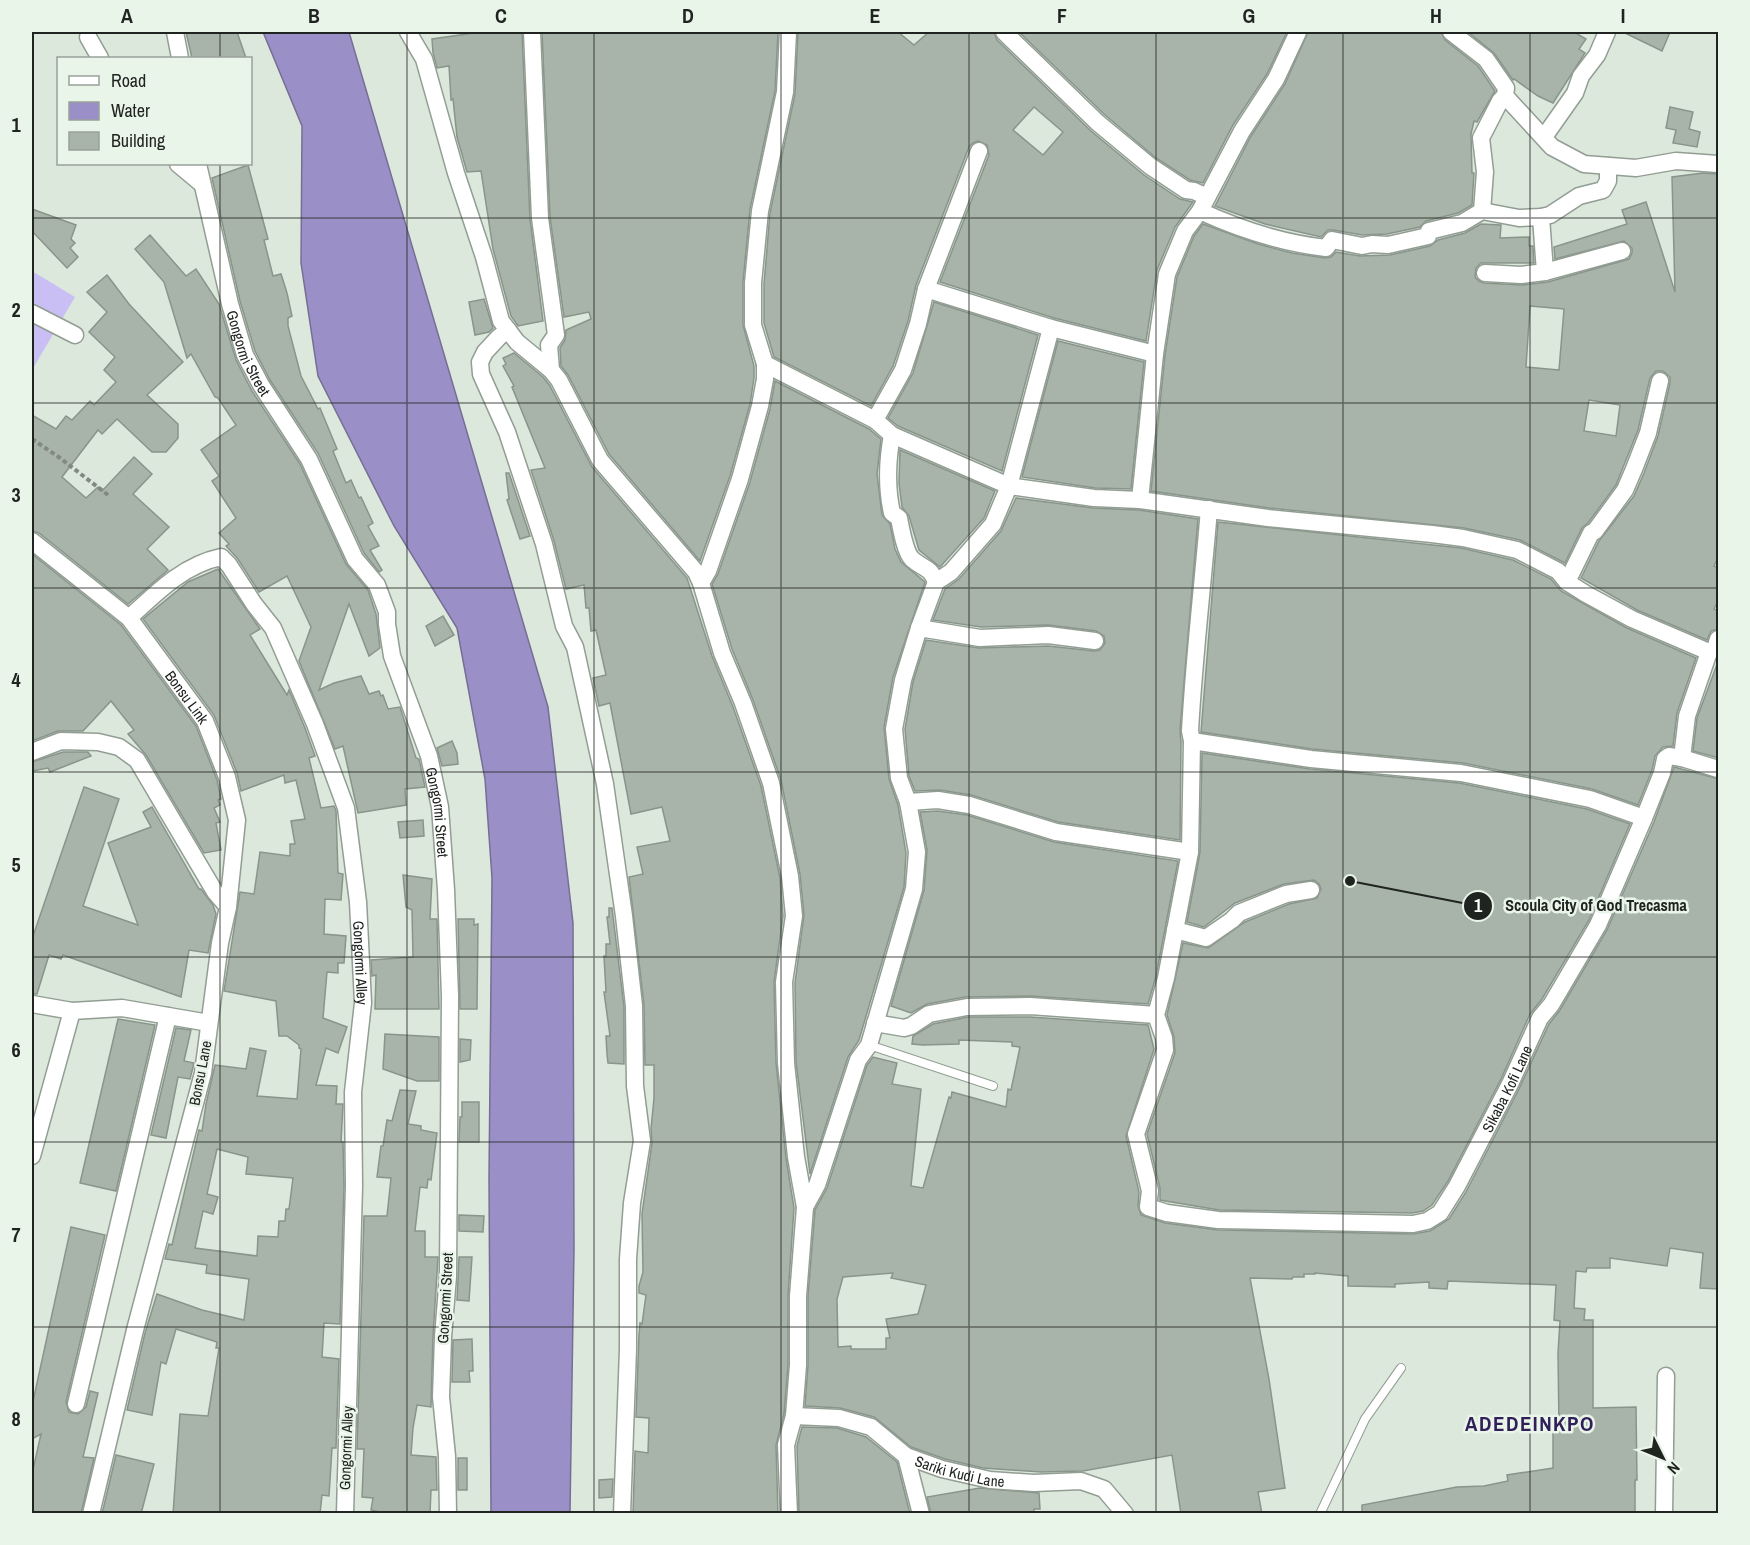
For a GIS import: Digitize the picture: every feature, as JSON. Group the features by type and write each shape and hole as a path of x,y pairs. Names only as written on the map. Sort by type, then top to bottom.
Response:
{"street":[{"path":"175,32 180,57"},
{"path":"408,32 424,59 501,321 518,342 551,370 559,380 600,460 696,572 722,654 743,703 771,783 789,876 794,916 784,982 786,1063 796,1157 805,1207 798,1296 798,1365 794,1416 786,1445 789,1514"},
{"path":"532,32 540,218 556,335 549,345 551,370"},
{"path":"701,583 708,571 740,478 765,379 765,364 753,325 753,284 760,211 785,92 788,32"},
{"path":"1004,32 1098,123 1150,166 1186,190 1194,191 1204,204 1279,240 1326,248 1332,240 1362,246 1388,245 1421,239 1428,236 1429,231 1462,223 1482,211 1519,218 1550,215 1579,196 1603,190 1608,181 1608,166"},
{"path":"1140,501 1155,354 1167,274 1185,231 1204,204 1242,131 1276,79 1298,32"},
{"path":"1451,32 1486,59 1506,88 1505,96 1500,101 1481,138 1485,172 1482,211"},
{"path":"1544,137 1575,93 1581,76 1597,55 1607,32"},
{"path":"88,37 99,57"},
{"path":"1505,96 1552,147 1584,164 1636,168 1676,161 1719,164"},
{"path":"875,420 903,370 918,324 926,289 979,151"},
{"path":"179,165 202,184"},
{"name":"Gongormi Street","path":"198,165 230,304 245,355 261,385 309,459 355,559 377,585 387,612 392,656 429,756 440,807 450,996 448,1276 442,1338 441,1397 447,1456 448,1514"},
{"path":"1541,217 1545,272"},
{"path":"1485,273 1521,275 1545,272 1622,251"},
{"path":"926,289 1051,328 1155,354"},
{"path":"32,312 75,335"},
{"path":"805,1207 817,1185 858,1060 868,1044 914,889 917,852 908,802 899,778 894,729 903,680 936,582 951,572 993,524 1009,486 1051,328"},
{"path":"508,330 485,352 480,362 482,374 507,432 544,544 564,626 575,647 605,784 634,1006 635,1086 642,1141 632,1203 628,1259 628,1349 622,1514"},
{"path":"765,364 875,420 892,435 1009,486 1268,518 1463,538 1517,550 1558,571 1567,582 1632,619 1714,646 1686,716 1682,758 1719,769"},
{"path":"1567,582 1591,533 1595,531 1625,490 1648,433 1660,381"},
{"path":"892,435 888,455 887,489 892,513 899,518 903,539 910,557 932,571 936,582"},
{"path":"875,1023 904,1028 929,1014 968,1007 1030,1006 1156,1015 1167,978 1190,852 1192,741 1190,731 1209,509"},
{"name":"Bonsu Link","path":"32,541 129,618 205,722 227,777 237,820 228,907"},
{"name":"Gongormi Alley","path":"129,618 166,583 208,559 221,556 230,565 254,604 273,628 315,724 346,808 358,902 363,1003 353,1092 354,1186 345,1514"},
{"path":"919,628 980,638 1048,635 1095,641"},
{"path":"32,752 61,741 98,742 119,747 137,760 215,892 228,907"},
{"path":"1192,741 1311,759 1461,773 1590,799 1644,818"},
{"name":"Sikaba Kofi Lane","path":"1156,1015 1164,1038 1165,1050 1136,1134 1148,1176 1150,1191 1148,1207 1167,1214 1218,1220 1413,1224 1427,1221 1440,1213 1458,1186 1510,1084 1540,1018 1551,1005 1598,925 1644,818 1662,773 1665,759 1670,756 1682,758"},
{"path":"908,802 938,800 969,805 1056,832 1190,852"},
{"path":"1175,930 1206,938 1239,913 1286,894 1311,890"},
{"name":"Bonsu Lane","path":"92,1514 135,1330 203,1072 220,943 228,907"},
{"path":"32,1004 72,1011 122,1008 209,1023"},
{"path":"32,1156 72,1011"},
{"path":"76,1404 168,1016"},
{"path":"1664,1514 1666,1376"},
{"name":"Sariki Kudi Lane","path":"794,1416 839,1418 871,1427 906,1456 942,1469 990,1480 1034,1483 1081,1481 1104,1489 1125,1514"},
{"path":"906,1456 921,1514"}],"lane":[{"path":"868,1044 993,1086"},
{"path":"1320,1514 1365,1419 1401,1368"}],"path":[{"path":"32,439 108,495"}],"shaded area":[{"path":"32,271 75,297 32,370"}],"water":[{"path":"263,32 349,32 548,707 573,923 574,1248 570,1513 491,1513 489,1178 492,878 485,779 457,628 394,526 318,376 301,263 302,126"}],"building":[{"path":"186,32 237,32 246,57 192,57"},
{"path":"522,32 530,219 543,321 518,326 511,316 493,249 481,171 467,172 457,137 453,99 451,100 449,66 437,68 432,39 474,33"},
{"path":"542,32 778,32 775,91 750,209 743,282 743,325 754,366 754,378 750,404 730,476 700,561 609,454 568,375 561,366 560,348 565,340 566,330 591,319 589,312 564,317 550,217"},
{"path":"798,32 898,32 914,45 929,32 994,32 997,40 1091,131 1144,175 1180,199 1193,202 1175,227 1157,270 1146,341 1054,318 940,282 989,155 987,145 978,141 969,147 916,285 908,321 893,366 871,406 774,357 764,323 764,284 770,213 795,94","holes":["1034,107 1063,132 1043,155 1013,130"]},
{"path":"1019,32 1287,32 1267,74 1233,125 1203,183 1190,180 1156,158 1105,115"},
{"path":"1308,32 1441,32 1445,40 1478,66 1495,91 1477,122 1474,121 1471,134 1472,173 1474,173 1472,205 1458,213 1426,221 1420,227 1387,234 1362,235 1328,230 1321,237 1265,224 1215,206 1251,136 1285,84"},
{"path":"1468,32 1574,32 1586,39 1579,49 1585,53 1553,103 1513,80 1494,53"},
{"path":"1623,32 1670,32 1662,51"},
{"path":"1670,107 1693,112 1689,129 1700,132 1697,147 1673,143 1676,130 1666,128"},
{"path":"248,165 268,239 264,240 273,276 281,274 287,293 292,316 288,318 288,326 301,376 318,409 320,408 337,449 333,451 346,483 351,480 373,523 368,526 379,546 370,550 382,570 379,572 364,553 318,453 270,380 255,351 240,301 212,178"},
{"path":"1703,173 1719,174 1719,556 1714,566 1719,568 1719,599 1714,609 1719,611 1719,629 1711,631 1707,640 1637,610 1581,578 1599,541 1634,496 1644,473 1658,436 1670,383 1670,377 1663,371 1656,371 1650,378 1638,430 1616,485 1582,528 1565,563 1520,540 1464,528 1269,508 1151,491 1165,355 1177,277 1194,236 1203,224 1258,244 1292,253 1325,258 1331,257 1336,252 1360,256 1390,255 1430,246 1438,240 1465,233 1481,224 1501,225 1500,238 1529,237 1529,246 1533,246 1534,263 1481,263 1476,268 1475,277 1484,283 1522,285 1548,282 1629,259 1632,248 1624,241 1555,259 1554,247 1627,224 1622,210 1646,202 1675,292 1672,177","holes":["1530,306 1564,309 1559,370 1526,367","1589,400 1620,405 1616,436 1584,431"]},
{"path":"32,209 76,225 71,239 75,243 70,248 78,257 67,268 32,231"},
{"path":"150,235 186,276 196,269 219,304 236,360 252,391 300,464 346,564 368,590 376,614 380,648 369,656 349,604 319,690 334,683 361,676 369,694 379,691 388,709 400,707 416,758 419,759 425,787 405,789 406,805 358,813 343,746 335,749 299,661 311,627 287,576 259,592 238,559 226,546 229,544 219,533 236,518 212,481 219,476 201,450 236,425 218,398 215,397 191,354 187,358 164,282 135,249"},
{"path":"107,275 129,304 183,362 147,395 178,424 178,438 166,452 152,452 117,419 102,434 98,430 62,477 86,498 98,487 102,491 134,457 152,474 133,494 169,527 147,549 168,570 128,604 39,533 32,531 32,415 56,429 66,416 72,420 90,401 94,405 116,382 104,370 115,357 89,332 107,312 87,292"},
{"path":"484,299 493,328 489,332 475,335 469,302"},
{"path":"934,302 1038,335 1002,471 898,426 888,418 913,373"},
{"path":"1058,341 1144,362 1131,489 1095,488 1022,477"},
{"path":"514,353 543,377 550,386 592,467 687,578 712,656 761,786 780,878 783,916 774,982 776,1063 794,1208 788,1295 788,1365 784,1414 776,1445 778,1514 633,1514 635,1451 648,1453 649,1418 636,1417 639,1335 646,1295 639,1293 643,1272 642,1214 652,1143 654,1065 645,1065 644,1005 629,877 643,874 637,847 670,841 662,807 631,814 610,703 599,706 593,678 606,675 596,630 591,631 584,585 566,589 554,541 531,470 545,468 512,387 514,386 503,366 506,364 503,358"},
{"path":"775,381 869,429 881,439 877,474 882,515 890,524 895,549 901,562 925,582 893,677 884,727 889,779 898,805 906,853 904,887 859,1040 848,1057 810,1174 796,1062 795,983 804,915 800,874 781,780 753,700 732,649 712,584 718,574 750,482 770,409"},
{"path":"900,450 995,491 984,518 940,567 919,550 909,516 902,507 899,483"},
{"path":"506,473 509,473 530,536 520,539 507,500 509,499"},
{"path":"1016,498 1093,508 1139,510 1198,519 1180,730 1180,840 1058,822 971,795 940,790 915,791 909,776 905,729 913,682 926,640 979,648 1048,646 1094,651 1100,650 1105,643 1104,636 1096,631 1048,625 981,627 933,620 945,589 959,579 1001,531"},
{"path":"1218,522 1461,548 1513,560 1551,579 1561,591 1627,628 1696,658 1677,713 1673,746 1663,747 1655,756 1638,805 1592,789 1463,763 1312,749 1201,732"},
{"path":"32,554 121,625 196,726 217,780 221,799 218,800 220,805 214,808 220,822 216,823 221,850 204,853 146,755 128,734 134,730 111,701 83,731 58,731 32,741"},
{"path":"218,569 260,629 250,635 287,695 289,690 305,728 315,756 309,758 321,808 334,806 336,811 338,873 343,874 341,900 325,899 324,934 346,936 344,963 338,963 338,973 327,972 323,1018 347,1027 338,1053 326,1048 316,1085 337,1086 336,1104 343,1104 341,1142 343,1142 344,1186 340,1324 324,1323 322,1357 339,1359 336,1448 332,1448 329,1496 322,1495 320,1514 173,1514 180,1414 208,1416 219,1348 216,1348 217,1342 176,1329 166,1364 161,1362 152,1415 127,1410 145,1333 157,1294 202,1310 244,1320 249,1279 206,1273 207,1265 165,1259 169,1244 172,1245 199,1130 202,1131 215,1065 246,1069 250,1048 266,1051 257,1096 297,1099 301,1049 287,1036 279,1036 276,1001 224,991 240,892 254,894 260,852 290,856 290,844 295,844 291,821 305,819 296,780 285,783 284,775 241,791 237,773 214,715 143,619 188,582","holes":["217,1149 248,1157 246,1174 293,1178 289,1209 286,1209 285,1221 279,1221 278,1237 258,1236 257,1256 195,1248 203,1211 213,1214 218,1197 207,1194"]},
{"path":"443,616 454,635 435,646 426,626"},
{"path":"1719,659 1719,758 1693,751 1697,718"},
{"path":"452,741 457,753 458,764 442,766 437,748"},
{"path":"63,752 88,752 91,756 50,772 48,768 32,771 32,762"},
{"path":"1202,753 1310,769 1459,783 1587,809 1630,824 1589,920 1542,999 1530,1014 1501,1079 1448,1181 1432,1205 1423,1211 1412,1213 1219,1210 1160,1200 1160,1188 1147,1134 1175,1053 1174,1037 1167,1015 1183,943 1208,948 1245,922 1289,904 1317,898 1321,889 1314,880 1284,884 1235,903 1204,927 1187,922 1200,852"},
{"path":"1674,767 1719,779 1719,1289 1700,1288 1703,1253 1670,1248 1667,1266 1610,1258 1610,1268 1587,1268 1586,1272 1576,1271 1574,1308 1585,1309 1584,1320 1593,1320 1593,1408 1636,1407 1635,1514 1362,1514 1362,1505 1457,1487 1484,1486 1508,1481 1507,1475 1553,1468 1553,1427 1559,1427 1560,1321 1554,1320 1556,1285 1448,1281 1447,1289 1429,1288 1429,1282 1395,1284 1395,1287 1348,1286 1348,1276 1315,1273 1304,1274 1304,1277 1293,1277 1292,1279 1250,1278 1269,1379 1285,1488 1258,1492 1262,1514 1181,1514 1172,1455 1083,1471 1041,1472 983,1468 945,1459 911,1447 874,1417 840,1408 805,1406 808,1365 808,1296 815,1210 827,1188 867,1065 873,1057 897,1063 892,1084 921,1089 911,1186 923,1188 952,1092 1006,1107 1008,1089 1011,1090 1020,1047 1012,1046 1012,1042 959,1040 959,1044 912,1044 913,1036 933,1024 968,1017 1030,1017 1148,1025 1154,1049 1126,1136 1139,1192 1138,1206 1141,1215 1165,1223 1218,1230 1413,1234 1430,1231 1449,1219 1466,1192 1519,1089 1549,1024 1560,1010 1607,930 1654,822","holes":["893,1273 891,1278 926,1285 918,1314 886,1319 890,1338 886,1338 886,1349 838,1347 837,1299 843,1277"]},
{"path":"84,787 119,799 83,906 138,925 108,843 151,827 143,812 152,807 199,889 213,905 216,914 208,953 189,950 181,997 63,955 61,959 49,955 37,994 32,994 32,939"},
{"path":"938,811 967,815 1054,842 1178,861 1156,976 1148,1004 1030,996 965,997 927,1004 911,1013 891,1006 924,890 927,850 920,812"},
{"path":"423,820 424,836 400,838 398,822"},
{"path":"403,875 432,879 430,919 437,919 439,1009 375,1009 376,975 372,976 371,960 413,957 412,910 406,907"},
{"path":"609,908 612,908 624,1007 624,1064 608,1063 607,1054 606,1036 610,1036 604,992 606,992 604,956 606,956 606,944 610,944 607,917 609,917"},
{"path":"458,919 474,919 474,925 478,924 477,1009 460,1009"},
{"path":"118,1019 155,1025 116,1191 80,1183"},
{"path":"176,1028 191,1030 184,1061 194,1063 190,1079 178,1077 166,1138 151,1135"},
{"path":"385,1034 439,1037 439,1081 417,1081 383,1069"},
{"path":"460,1039 471,1040 470,1060 460,1062"},
{"path":"400,1090 416,1091 408,1124 421,1126 421,1130 437,1133 431,1180 428,1179 427,1188 420,1187 415,1231 425,1231 425,1257 438,1257 431,1407 417,1405 411,1455 436,1457 437,1490 431,1490 430,1514 389,1514 371,1510 373,1498 362,1497 364,1449 357,1449 364,1216 387,1216 391,1178 377,1177 387,1120 392,1121"},
{"path":"462,1102 479,1102 479,1142 459,1142"},
{"path":"459,1215 484,1216 483,1232 459,1231"},
{"path":"71,1227 105,1235 66,1402 69,1412 78,1414 86,1407 90,1391 98,1393 83,1457 94,1458 81,1514 32,1514 32,1474 41,1434 32,1439 32,1406"},
{"path":"459,1257 472,1257 469,1301 457,1300"},
{"path":"472,1339 473,1371 469,1371 470,1382 452,1382 453,1340"},
{"path":"802,1427 837,1428 866,1437 897,1462 910,1514 799,1514 797,1446"},
{"path":"116,1455 154,1464 141,1514 102,1514"},
{"path":"458,1458 467,1458 467,1490 458,1490"},
{"path":"613,1479 612,1497 599,1498 599,1480"},
{"path":"980,1488 1039,1493 1040,1509 1034,1509 1034,1514 931,1514 927,1497"}],"place":[{"name":"Scoula City of God Trecasma","path":"1350,881"}],"district":[{"name":"ADEDEINKPO","path":"1530,1423"}]}
